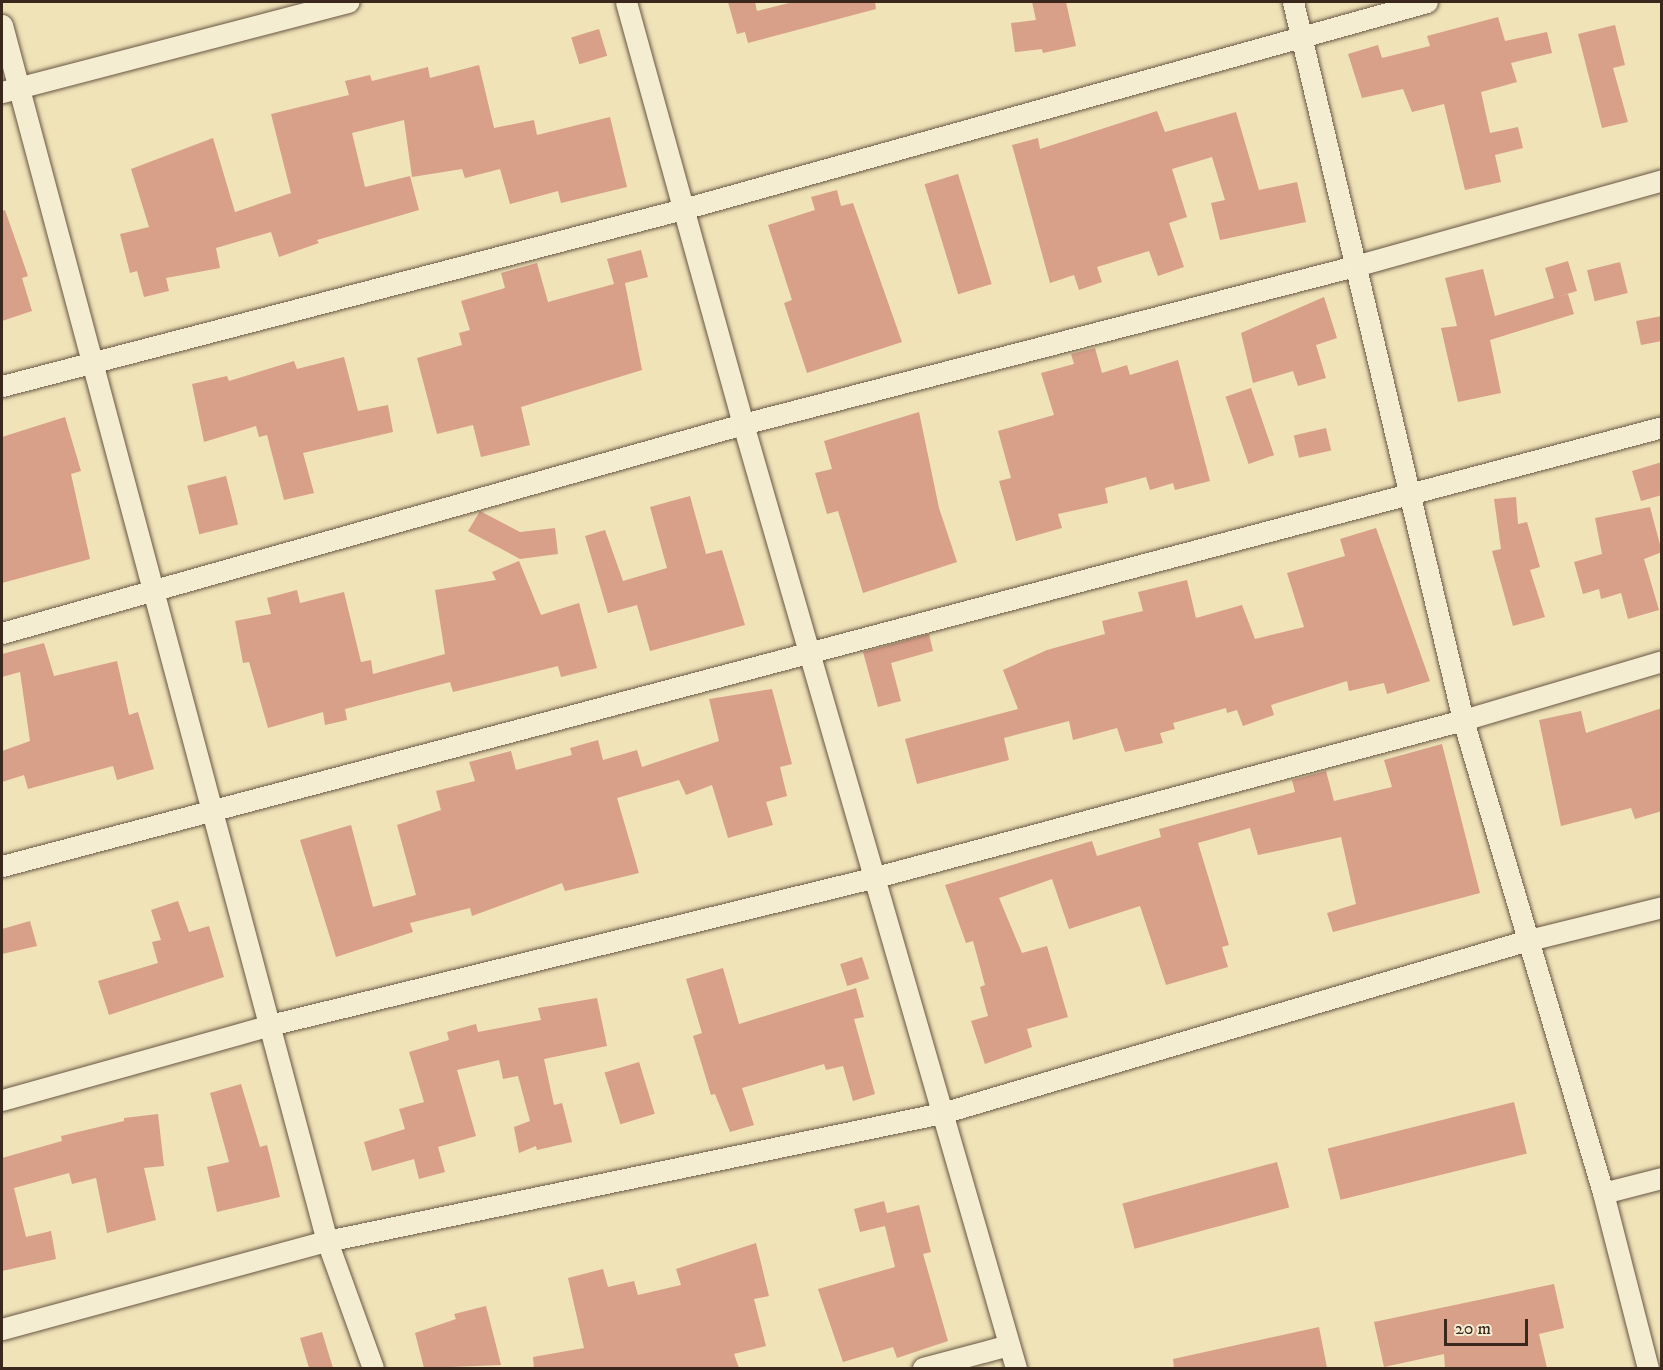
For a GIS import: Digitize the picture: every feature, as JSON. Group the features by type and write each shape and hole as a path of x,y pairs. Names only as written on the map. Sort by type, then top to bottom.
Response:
{"street":[{"path":"12,89 348,2"},
{"path":"626,2 743,424 812,651 1016,1368"},
{"path":"1293,2 1463,720 1525,941 1603,1193 1648,1368"},
{"path":"2,386 683,208 1300,34 1427,2"},
{"path":"2,25 12,89 95,362 327,1241 373,1368"},
{"path":"2,633 743,424 1355,266 1662,180"},
{"path":"2,866 1662,428"},
{"path":"2,1100 270,1025 876,877 1463,720 1662,661"},
{"path":"2,1329 327,1241 942,1113 1525,941 1662,907"},
{"path":"1603,1193 1662,1178"},
{"path":"923,1368 1009,1345"}],"building":[{"path":"728,2 755,2 757,11 793,2 875,2 876,9 748,43 745,32 737,34"},
{"path":"1032,2 1066,2 1076,46 1043,53 1042,49 1015,52 1011,23 1036,20"},
{"path":"1498,17 1505,41 1547,32 1552,53 1511,63 1517,82 1481,92 1490,133 1518,127 1523,148 1495,155 1501,182 1465,190 1444,104 1412,112 1403,89 1362,98 1348,54 1378,45 1382,58 1430,46 1427,36"},
{"path":"1615,25 1625,65 1613,68 1628,122 1602,128 1578,34"},
{"path":"599,29 607,56 579,64 571,37"},
{"path":"479,65 494,128 534,120 537,135 610,117 627,187 561,203 558,191 510,204 500,169 465,178 462,169 412,177 404,120 352,133 365,187 410,176 419,210 317,240 319,243 279,257 271,232 216,248 220,268 166,278 169,291 144,297 137,271 130,273 120,234 149,227 131,169 213,138 235,212 291,193 271,114 349,95 345,81 370,75 372,81 428,67 430,78"},
{"path":"1157,111 1165,132 1236,112 1259,190 1297,182 1306,222 1220,240 1211,203 1225,200 1212,157 1172,169 1187,217 1169,223 1184,267 1158,276 1149,251 1097,267 1102,282 1079,290 1074,275 1050,283 1012,145 1038,138 1040,149"},
{"path":"958,174 992,284 958,294 925,184"},
{"path":"837,190 841,206 853,203 902,342 807,373 784,303 792,300 768,225 815,210 811,197"},
{"path":"5,210 28,276 22,278 32,311 2,321 2,211"},
{"path":"641,250 648,277 625,283 642,370 521,407 530,445 481,457 473,425 437,434 417,358 462,345 459,333 470,330 461,301 505,288 501,273 537,263 548,302 614,284 607,259"},
{"path":"1568,261 1577,291 1557,297 1568,294 1574,314 1490,340 1501,393 1458,402 1441,328 1457,326 1445,278 1483,269 1495,316 1554,298 1545,268"},
{"path":"1620,262 1628,293 1595,301 1587,270"},
{"path":"1324,297 1337,338 1316,345 1326,378 1298,386 1293,371 1253,383 1241,333"},
{"path":"1662,316 1662,341 1641,345 1636,321"},
{"path":"1095,348 1102,373 1127,365 1130,375 1178,360 1210,481 1175,490 1173,483 1150,490 1146,477 1105,488 1108,503 1058,514 1062,528 1016,541 999,481 1011,478 998,431 1054,415 1041,373 1074,364 1071,354"},
{"path":"344,357 358,411 388,405 393,432 303,453 314,493 284,500 267,435 259,437 256,426 204,442 192,384 227,376 229,381 294,361 297,369"},
{"path":"1251,388 1274,455 1249,464 1225,397"},
{"path":"919,412 939,508 957,562 863,593 838,511 827,514 815,473 832,469 824,441"},
{"path":"65,417 81,471 71,474 90,559 2,583 2,437"},
{"path":"1326,428 1331,450 1299,458 1294,435"},
{"path":"1662,462 1662,495 1641,501 1632,471"},
{"path":"226,476 238,525 199,534 187,486"},
{"path":"690,496 706,554 722,550 745,625 650,651 637,605 608,613 585,536 605,530 623,581 667,568 650,507"},
{"path":"1516,497 1518,524 1527,522 1540,567 1530,570 1545,617 1513,626 1492,551 1501,549 1494,499"},
{"path":"1650,507 1662,552 1644,559 1659,610 1628,619 1621,593 1601,599 1599,589 1583,594 1574,562 1602,554 1595,518"},
{"path":"480,511 520,532 555,528 558,554 520,559 468,531"},
{"path":"1376,528 1430,681 1387,694 1384,683 1349,691 1347,681 1271,705 1274,715 1243,726 1237,710 1227,713 1226,708 1173,723 1175,729 1160,733 1163,743 1125,752 1117,728 1073,740 1069,721 1004,738 1009,760 917,784 905,739 1018,709 1003,670 1047,650 1105,634 1102,621 1143,611 1138,592 1187,580 1196,618 1242,605 1255,639 1304,627 1287,573 1345,556 1340,539"},
{"path":"519,561 541,615 579,603 597,668 561,677 558,666 453,692 450,682 345,709 347,720 325,725 323,712 268,728 249,662 243,663 235,621 271,614 267,598 297,590 300,603 344,592 361,662 371,660 373,674 445,654 435,590 496,580 492,572"},
{"path":"929,634 933,651 891,663 901,701 878,707 863,652"},
{"path":"44,643 54,676 117,661 129,715 138,712 154,769 117,780 113,766 28,789 24,775 2,782 2,751 30,741 20,672 2,677 2,654"},
{"path":"772,689 792,764 780,767 787,796 766,802 773,825 728,838 712,785 686,795 679,780 617,798 639,873 565,891 562,883 472,916 470,908 410,923 413,932 336,957 300,840 351,825 373,907 416,895 397,825 441,810 436,791 475,781 469,762 511,751 516,770 572,755 570,748 598,740 603,760 637,750 642,767 719,741 709,699"},
{"path":"1662,708 1662,811 1635,819 1631,808 1561,826 1539,720 1581,711 1586,733"},
{"path":"1442,744 1480,893 1333,932 1327,913 1356,904 1341,837 1258,855 1250,828 1198,843 1229,945 1222,947 1228,967 1166,985 1140,906 1069,929 1052,879 999,898 1022,953 1047,946 1068,1017 1027,1029 1032,1047 985,1064 971,1021 988,1016 980,987 985,985 973,941 966,943 945,885 1092,841 1097,856 1161,837 1159,829 1295,792 1292,780 1326,771 1334,801 1392,787 1384,760"},
{"path":"178,901 189,932 209,926 224,977 109,1015 98,981 158,963 152,942 161,940 151,910"},
{"path":"30,921 37,946 2,954 2,929"},
{"path":"862,957 869,979 847,986 840,964"},
{"path":"723,968 739,1024 856,988 864,1017 854,1019 875,1094 853,1101 843,1066 826,1070 824,1064 742,1088 754,1125 730,1132 715,1094 711,1095 693,1036 702,1033 686,979"},
{"path":"597,998 607,1046 544,1059 554,1105 562,1103 572,1142 537,1150 536,1146 519,1153 514,1127 530,1121 518,1076 503,1079 499,1060 457,1070 476,1136 438,1147 445,1172 419,1179 414,1159 372,1171 364,1142 405,1129 399,1109 424,1102 409,1052 449,1040 447,1032 476,1024 478,1032 541,1020 538,1008"},
{"path":"639,1062 655,1114 620,1124 605,1073"},
{"path":"241,1084 260,1147 267,1145 280,1197 217,1212 207,1167 229,1162 210,1093"},
{"path":"1514,1102 1527,1153 1341,1200 1328,1148"},
{"path":"158,1114 164,1166 144,1168 156,1220 107,1233 96,1178 72,1184 69,1173 14,1188 26,1237 51,1231 56,1259 2,1271 2,1158 62,1141 61,1136 124,1121 124,1118"},
{"path":"1277,1162 1289,1207 1135,1249 1122,1203"},
{"path":"884,1201 887,1213 919,1205 931,1252 923,1254 948,1341 897,1358 893,1347 843,1362 818,1289 895,1267 885,1226 860,1232 854,1209"},
{"path":"756,1243 769,1296 754,1299 766,1346 734,1354 739,1368 534,1368 533,1357 584,1348 568,1278 603,1269 608,1287 634,1281 638,1295 681,1285 676,1269"},
{"path":"1554,1284 1564,1328 1539,1334 1547,1368 1445,1368 1444,1354 1384,1367 1374,1322"},
{"path":"486,1306 501,1365 424,1368 415,1333 456,1319 454,1314"},
{"path":"1319,1327 1327,1368 1174,1368 1173,1359"},
{"path":"322,1332 333,1368 309,1368 300,1338"}]}
